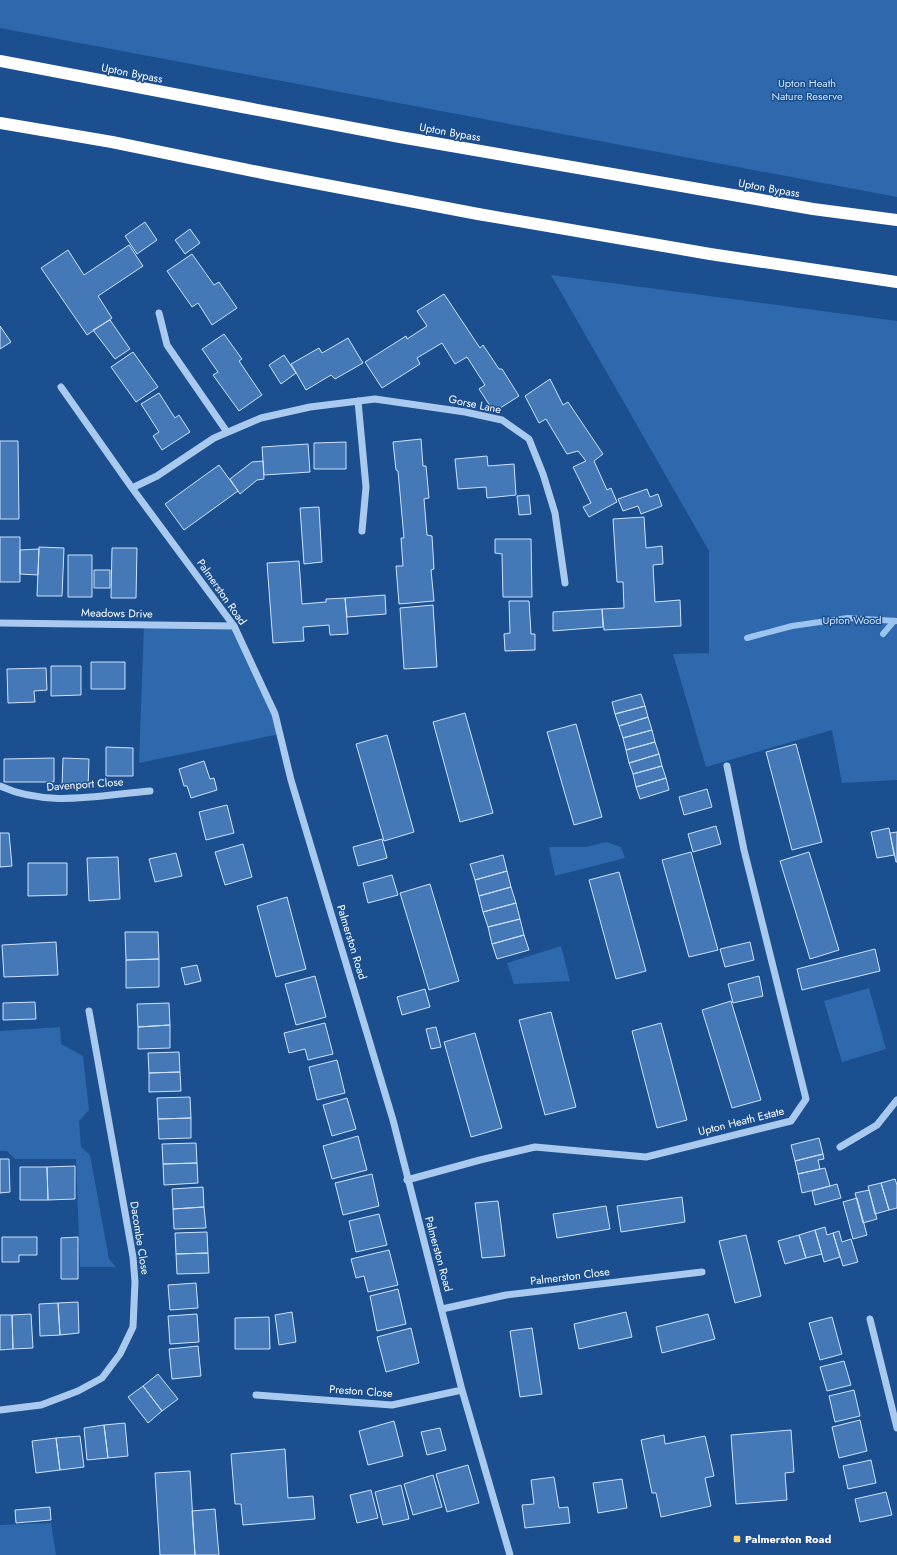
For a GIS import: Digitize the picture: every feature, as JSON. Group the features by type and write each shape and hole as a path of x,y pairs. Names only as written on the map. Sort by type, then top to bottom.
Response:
{"highway":[{"name":"Upton Bypass","path":"0,61 400,137 805,208 897,220"},
{"path":"0,123 112,142 268,174 478,214 710,254 897,282"}],"street":[{"path":"159,313 167,345 227,432"},
{"name":"Palmerston Road","path":"61,387 132,488 234,626 275,714 291,780 393,1120 407,1180 462,1390 510,1555"},
{"name":"Gorse Lane","path":"132,488 157,476 214,438 227,432 261,418 310,407 375,399 465,412 502,420 529,439 543,474 555,513 565,583"},
{"path":"358,401 366,487 362,531"},
{"name":"Meadows Drive","path":"0,623 234,626"},
{"name":"Upton Heath Estate","path":"407,1180 535,1147 646,1157 791,1121 806,1099 744,850 727,766"},
{"name":"Davenport Close","path":"0,786 11,791 42,798 86,797 150,791"},
{"name":"Dacombe Close","path":"0,1410 41,1405 78,1391 102,1378 120,1354 133,1327 135,1282 133,1257 89,1011"},
{"path":"840,1147 877,1125 897,1100"},
{"name":"Palmerston Close","path":"442,1309 506,1295 702,1272"},
{"path":"870,1319 895,1412 897,1428"},
{"name":"Preston Close","path":"256,1395 392,1405 462,1390"}],"green space":[{"name":"Upton Heath Nature Reserve","path":"0,0 897,0 897,197 0,28"},
{"name":"Upton Wood","path":"551,275 897,321 897,780 842,783 832,730 706,767 673,654 709,653 709,551"},
{"path":"144,624 234,626 280,734 139,763"},
{"path":"606,842 621,847 625,858 555,876 549,847 586,847"},
{"path":"561,946 570,981 514,984 507,963"},
{"path":"869,988 886,1049 842,1062 824,1001"},
{"path":"60,1027 61,1044 83,1056 89,1110 79,1121 81,1147 90,1155 109,1259 116,1267 80,1267 76,1159 15,1159 7,1151 0,1151 0,1031"},
{"path":"51,1523 56,1555 0,1555 0,1525"}],"building":[{"path":"145,222 157,240 137,254 125,236"},
{"path":"190,229 200,243 185,254 175,240"},
{"path":"129,245 143,266 98,296 112,318 87,335 41,268 68,250 84,275"},
{"path":"192,254 214,285 219,282 237,308 212,325 198,303 192,307 167,271"},
{"path":"444,294 480,348 483,345 499,369 502,369 519,396 494,412 479,389 485,385 467,357 455,364 442,343 417,358 420,364 382,388 365,362 406,336 407,339 427,326 417,311"},
{"path":"110,320 130,349 115,359 93,330"},
{"path":"0,326 11,342 0,349"},
{"path":"224,334 242,359 239,361 262,395 239,411 213,375 218,372 202,349"},
{"path":"348,338 363,363 335,379 331,375 306,390 291,364 319,348 322,353"},
{"path":"133,352 158,387 136,402 111,367"},
{"path":"284,355 296,373 281,384 269,365"},
{"path":"550,379 563,405 568,402 603,454 594,461 607,490 611,488 617,502 589,517 583,507 591,503 573,467 586,461 578,451 567,454 546,419 539,423 525,396"},
{"path":"159,393 175,418 179,415 190,432 162,450 153,436 159,432 141,404"},
{"path":"421,439 423,466 426,466 429,498 424,499 427,535 432,536 434,569 431,570 434,601 399,604 396,566 403,566 401,538 404,538 398,471 396,470 393,442"},
{"path":"0,441 18,441 19,519 0,519"},
{"path":"346,442 346,469 314,469 314,443"},
{"path":"308,444 310,472 264,475 262,447"},
{"path":"487,456 488,466 514,464 516,495 487,498 486,487 458,489 455,459"},
{"path":"263,461 264,479 257,480 240,494 230,479 252,462"},
{"path":"219,465 238,491 184,530 165,504"},
{"path":"647,489 650,497 658,494 662,506 641,514 638,506 623,511 618,499"},
{"path":"529,495 531,514 519,515 517,496"},
{"path":"319,507 322,562 304,564 300,508"},
{"path":"644,517 646,548 662,546 663,564 653,565 655,602 680,600 681,626 604,630 602,609 624,608 623,582 617,582 613,519"},
{"path":"0,537 20,537 20,582 0,582"},
{"path":"495,539 531,539 532,597 503,597 502,554 495,553"},
{"path":"39,547 64,548 62,596 37,596"},
{"path":"112,548 137,548 136,598 111,598"},
{"path":"39,549 38,575 20,574 20,550"},
{"path":"68,555 92,555 92,597 68,597"},
{"path":"299,561 302,604 326,602 326,599 345,598 348,634 330,635 329,625 303,627 304,641 273,643 267,563"},
{"path":"94,570 110,570 110,588 94,588"},
{"path":"385,595 386,614 347,617 345,598"},
{"path":"509,601 529,601 531,634 535,634 535,650 505,651 504,634 510,633"},
{"path":"433,605 437,667 404,669 400,608"},
{"path":"602,609 603,627 553,631 553,612"},
{"path":"91,662 125,662 125,689 91,689"},
{"path":"51,666 81,666 81,695 51,696"},
{"path":"46,668 47,690 34,691 35,702 8,703 7,669"},
{"path":"641,694 645,706 615,714 612,702"},
{"path":"645,706 648,717 619,726 615,714"},
{"path":"465,713 493,813 460,822 433,722"},
{"path":"648,717 652,730 623,738 619,726"},
{"path":"576,724 602,817 574,825 547,732"},
{"path":"652,730 655,742 626,750 623,738"},
{"path":"387,735 414,832 384,841 356,744"},
{"path":"655,742 659,754 629,763 626,750"},
{"path":"796,744 822,842 792,850 766,752"},
{"path":"106,747 133,748 133,776 106,776"},
{"path":"659,754 662,766 633,774 629,763"},
{"path":"54,758 54,782 4,782 4,759"},
{"path":"63,758 89,759 88,788 62,788"},
{"path":"204,761 210,779 214,778 217,790 191,798 187,786 184,786 179,769"},
{"path":"662,766 666,778 636,787 633,774"},
{"path":"666,778 669,790 640,799 636,787"},
{"path":"707,789 712,807 684,815 679,797"},
{"path":"227,805 234,833 206,840 199,812"},
{"path":"716,826 721,844 693,852 688,834"},
{"path":"889,828 894,855 877,858 871,832"},
{"path":"897,832 897,862 896,862 890,833"},
{"path":"0,833 9,833 12,866 0,867"},
{"path":"382,839 387,858 358,866 353,847"},
{"path":"243,844 252,877 225,885 215,852"},
{"path":"691,852 718,950 689,957 662,860"},
{"path":"809,852 839,950 810,959 780,861"},
{"path":"176,853 182,876 155,882 149,859"},
{"path":"503,855 507,871 475,880 470,864"},
{"path":"118,857 120,899 89,901 87,858"},
{"path":"28,863 67,863 67,895 28,896"},
{"path":"507,871 511,887 479,896 475,880"},
{"path":"619,872 646,971 616,979 589,880"},
{"path":"392,875 398,895 368,903 363,883"},
{"path":"430,884 459,981 429,990 400,893"},
{"path":"511,887 516,903 483,912 479,896"},
{"path":"287,897 306,969 276,977 257,906"},
{"path":"516,903 520,919 488,927 483,912"},
{"path":"520,919 524,935 492,944 488,927"},
{"path":"125,932 158,932 159,959 126,960"},
{"path":"524,935 529,950 497,959 492,944"},
{"path":"56,942 58,975 4,977 2,945"},
{"path":"750,942 754,960 725,967 720,949"},
{"path":"875,949 880,971 802,990 797,969"},
{"path":"159,959 159,987 126,988 126,960"},
{"path":"197,965 201,981 185,985 181,968"},
{"path":"315,976 326,1017 296,1025 285,984"},
{"path":"759,976 763,996 733,1003 728,984"},
{"path":"425,989 430,1007 402,1015 397,997"},
{"path":"731,1001 761,1100 732,1108 702,1010"},
{"path":"35,1002 36,1019 3,1020 3,1003"},
{"path":"169,1003 170,1025 138,1027 137,1004"},
{"path":"551,1012 576,1107 545,1115 519,1020"},
{"path":"325,1023 333,1054 308,1060 305,1049 289,1053 284,1033"},
{"path":"661,1023 687,1120 657,1128 632,1031"},
{"path":"170,1025 170,1048 138,1049 138,1027"},
{"path":"436,1027 441,1047 431,1049 426,1029"},
{"path":"475,1033 502,1128 471,1137 444,1042"},
{"path":"179,1052 180,1072 149,1073 148,1053"},
{"path":"337,1060 345,1093 317,1100 309,1067"},
{"path":"180,1072 181,1091 149,1092 149,1073"},
{"path":"190,1097 191,1118 158,1119 157,1098"},
{"path":"347,1098 356,1129 332,1136 323,1105"},
{"path":"191,1118 191,1138 159,1139 158,1119"},
{"path":"358,1136 367,1170 332,1179 323,1146"},
{"path":"819,1138 823,1154 795,1161 791,1145"},
{"path":"196,1143 197,1163 163,1164 162,1144"},
{"path":"823,1154 824,1159 818,1160 820,1169 798,1174 795,1161"},
{"path":"0,1159 9,1159 10,1192 0,1193"},
{"path":"197,1163 198,1183 164,1185 163,1164"},
{"path":"75,1166 75,1199 48,1200 47,1167"},
{"path":"20,1167 47,1167 48,1200 20,1200"},
{"path":"825,1168 830,1186 802,1193 798,1174"},
{"path":"372,1174 379,1206 343,1215 335,1183"},
{"path":"895,1179 897,1185 897,1208 889,1210 881,1183"},
{"path":"881,1183 889,1210 875,1214 868,1186"},
{"path":"837,1184 841,1198 815,1205 812,1191"},
{"path":"203,1187 204,1207 173,1209 172,1189"},
{"path":"869,1190 877,1219 863,1223 855,1193"},
{"path":"682,1197 685,1222 621,1232 617,1206"},
{"path":"857,1198 867,1235 853,1239 843,1202"},
{"path":"498,1201 505,1256 482,1258 475,1203"},
{"path":"606,1206 610,1229 557,1238 553,1214"},
{"path":"204,1207 206,1228 174,1229 173,1209"},
{"path":"379,1214 387,1245 356,1252 349,1221"},
{"path":"825,1227 827,1235 833,1233 840,1257 824,1262 815,1230"},
{"path":"815,1230 822,1254 806,1258 799,1235"},
{"path":"839,1231 842,1242 851,1239 858,1262 843,1266 833,1233"},
{"path":"207,1232 208,1253 176,1254 175,1233"},
{"path":"746,1235 761,1296 735,1303 719,1241"},
{"path":"799,1235 806,1258 785,1264 778,1241"},
{"path":"2,1237 37,1237 37,1255 19,1255 19,1262 2,1262"},
{"path":"78,1237 78,1279 61,1279 61,1238"},
{"path":"389,1250 398,1285 368,1292 364,1276 356,1278 351,1259"},
{"path":"208,1253 209,1273 177,1274 176,1254"},
{"path":"196,1283 198,1308 170,1310 168,1285"},
{"path":"398,1289 406,1324 377,1331 370,1296"},
{"path":"78,1302 79,1333 60,1335 58,1303"},
{"path":"58,1303 60,1335 40,1336 39,1304"},
{"path":"292,1312 296,1342 279,1345 275,1315"},
{"path":"626,1312 632,1337 579,1349 574,1324"},
{"path":"31,1314 33,1348 13,1349 12,1315"},
{"path":"197,1314 199,1342 170,1344 168,1316"},
{"path":"708,1314 715,1339 662,1353 656,1327"},
{"path":"0,1315 12,1315 13,1349 0,1350"},
{"path":"269,1317 270,1349 235,1349 235,1318"},
{"path":"832,1317 842,1354 820,1360 809,1323"},
{"path":"411,1328 419,1363 386,1372 377,1337"},
{"path":"532,1328 542,1394 520,1397 510,1331"},
{"path":"198,1346 201,1376 172,1379 169,1349"},
{"path":"844,1361 851,1385 827,1391 820,1367"},
{"path":"158,1374 178,1399 162,1411 143,1386"},
{"path":"143,1386 162,1411 148,1423 128,1397"},
{"path":"854,1390 860,1416 835,1422 829,1396"},
{"path":"860,1420 867,1451 839,1458 832,1427"},
{"path":"394,1421 403,1456 368,1465 359,1431"},
{"path":"125,1423 128,1456 108,1458 104,1425"},
{"path":"104,1425 108,1458 87,1460 84,1428"},
{"path":"440,1428 446,1450 427,1455 421,1432"},
{"path":"791,1430 794,1472 785,1473 787,1500 736,1504 731,1435"},
{"path":"664,1435 665,1444 705,1436 714,1476 705,1478 711,1506 661,1517 656,1493 652,1493 641,1440"},
{"path":"80,1436 84,1467 60,1470 56,1438"},
{"path":"56,1438 60,1470 36,1473 32,1441"},
{"path":"285,1449 288,1498 313,1496 315,1519 243,1525 241,1504 235,1504 231,1454"},
{"path":"871,1460 876,1483 848,1489 843,1466"},
{"path":"468,1465 479,1503 447,1512 436,1474"},
{"path":"190,1471 195,1555 160,1555 155,1473"},
{"path":"433,1475 442,1507 413,1515 404,1484"},
{"path":"554,1477 559,1508 568,1507 570,1523 525,1528 522,1505 534,1504 531,1480"},
{"path":"622,1479 627,1508 598,1513 593,1483"},
{"path":"401,1485 409,1519 383,1525 375,1492"},
{"path":"371,1490 378,1518 357,1523 350,1495"},
{"path":"886,1492 892,1515 860,1522 855,1499"},
{"path":"50,1507 51,1520 16,1523 15,1510"},
{"path":"215,1509 219,1555 195,1555 192,1511"}],"waterway":[{"path":"747,638 792,626 848,618 897,621"},
{"path":"883,634 894,621"}],"place":[{"name":"Palmerston Road","path":"737,1539"}]}
